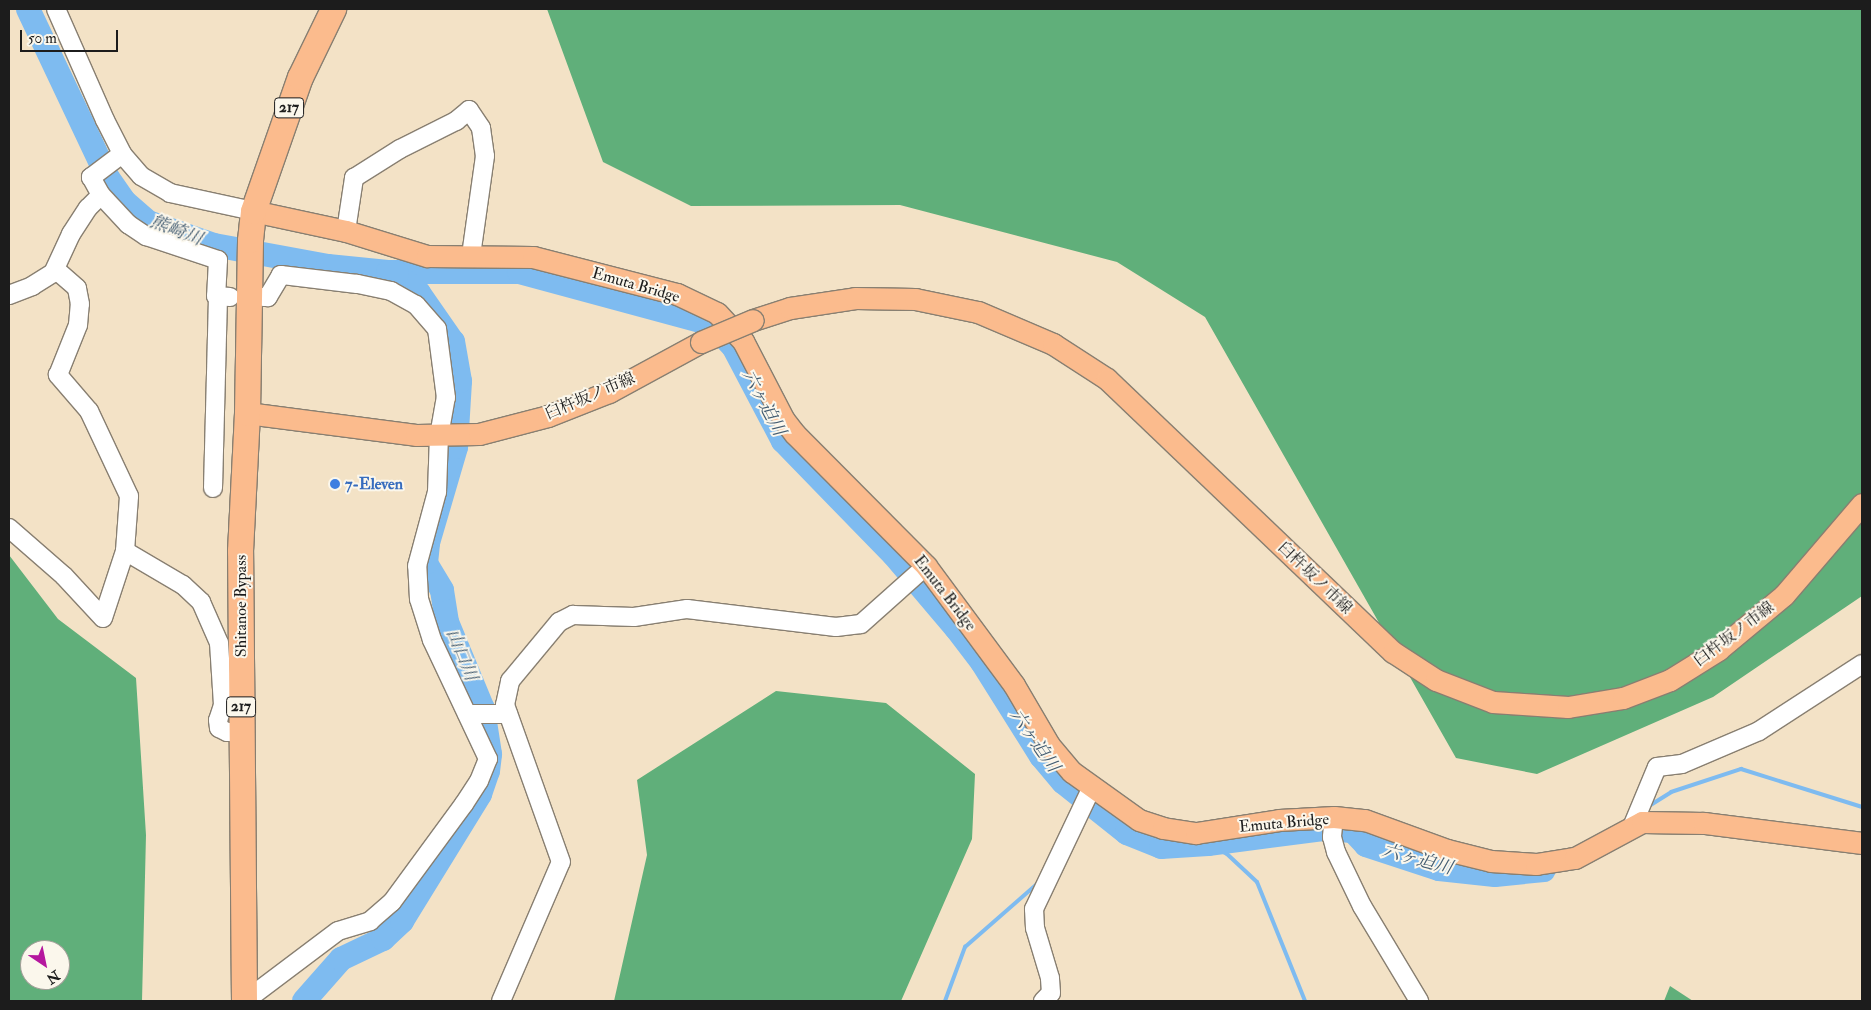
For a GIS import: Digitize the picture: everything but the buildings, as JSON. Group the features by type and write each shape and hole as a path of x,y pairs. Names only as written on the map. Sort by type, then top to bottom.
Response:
{"highway":[{"name":"217","path":"253,211 300,76 333,9"},
{"name":"Shitanoe Bypass","path":"244,1001 240,551 247,425 247,274 253,211"}],"main road":[{"name":"Emuta Bridge","path":"253,211 346,231 427,256 533,257 677,294 716,313 743,341 784,420 795,434 922,568 1014,685 1049,745 1072,772 1091,789 1139,820 1163,828 1196,833 1279,820 1334,825 1365,820 1447,850 1490,861 1536,864 1575,858 1637,824"},
{"name":"臼杵坂ノ市線","path":"443,436 474,434 548,416 609,392 701,342 753,320 790,308 855,298 915,299 978,312 1053,344 1107,379 1393,652 1436,680 1493,702 1568,706 1623,698 1670,680 1718,650 1784,595 1862,504"},
{"path":"247,425 443,436"},
{"path":"1637,824 1670,822 1862,842"}],"street":[{"path":"56,9 120,156 141,176 170,193 253,211"},
{"path":"346,231 354,178 400,149 456,121 469,110 481,128 485,156 471,256"},
{"path":"120,156 91,178 101,195 128,224 146,236 218,260 224,296 218,359 217,436 213,488"},
{"path":"10,290 37,284 56,270 71,234 88,208 101,195"},
{"path":"9,528 64,576 103,618 125,551 129,496 89,411 58,375 78,325 80,304 77,288 56,270"},
{"path":"244,1001 338,931 370,921 392,902 479,782 488,759 469,714 432,640 419,599 417,566 437,492 446,398 437,329 416,305 391,291 281,275 268,297 263,297"},
{"path":"218,359 247,358"},
{"path":"217,436 247,425"},
{"path":"125,551 183,585 201,602 219,643 223,705 218,720 219,728 227,732 242,732"},
{"path":"501,1001 561,862 506,714 505,705 510,681 559,622 573,615 634,617 687,609 836,627 861,624 904,582 922,568"},
{"path":"1637,824 1657,767 1682,764 1758,731 1862,664"},
{"path":"469,714 506,714"},
{"path":"1043,1001 1051,993 1050,978 1035,928 1034,909 1091,789"},
{"path":"1334,825 1362,906 1419,1001"}],"green space":[{"path":"547,9 1862,9 1862,596 1713,697 1537,774 1456,758 1205,317 1117,262 900,205 691,206 603,162"},
{"path":"9,555 58,619 136,678 146,835 142,1001 9,1001"},
{"path":"776,691 886,703 975,774 972,839 901,1001 614,1001 647,855 637,780"},
{"path":"1670,986 1693,1001 1664,1001"}],"waterway":[{"name":"六ヶ迫川","path":"28,9 108,178 124,201 148,222 214,245 328,266 388,272 519,272 712,324 734,348 783,441 894,555 956,628 982,662 1041,756 1063,782 1127,833 1161,847 1208,844 1323,829 1353,831 1366,845 1439,869 1495,875 1544,870"},
{"name":"山口川","path":"304,1001 341,959 383,939 402,921 480,794 488,771 490,754 483,709 447,622 442,590 426,563 428,543 456,447 460,381 453,342 419,293 397,274 388,272"},
{"name":"六ヶ迫川","path":"1649,806 1671,792 1741,769 1862,807"},
{"path":"1208,844 1227,854 1257,882 1305,1001"},
{"path":"945,1001 965,947 1037,884"}],"place":[{"name":"7-Eleven","path":"335,484"}],"water label":[{"name":"熊崎川","path":"176,231"}]}
